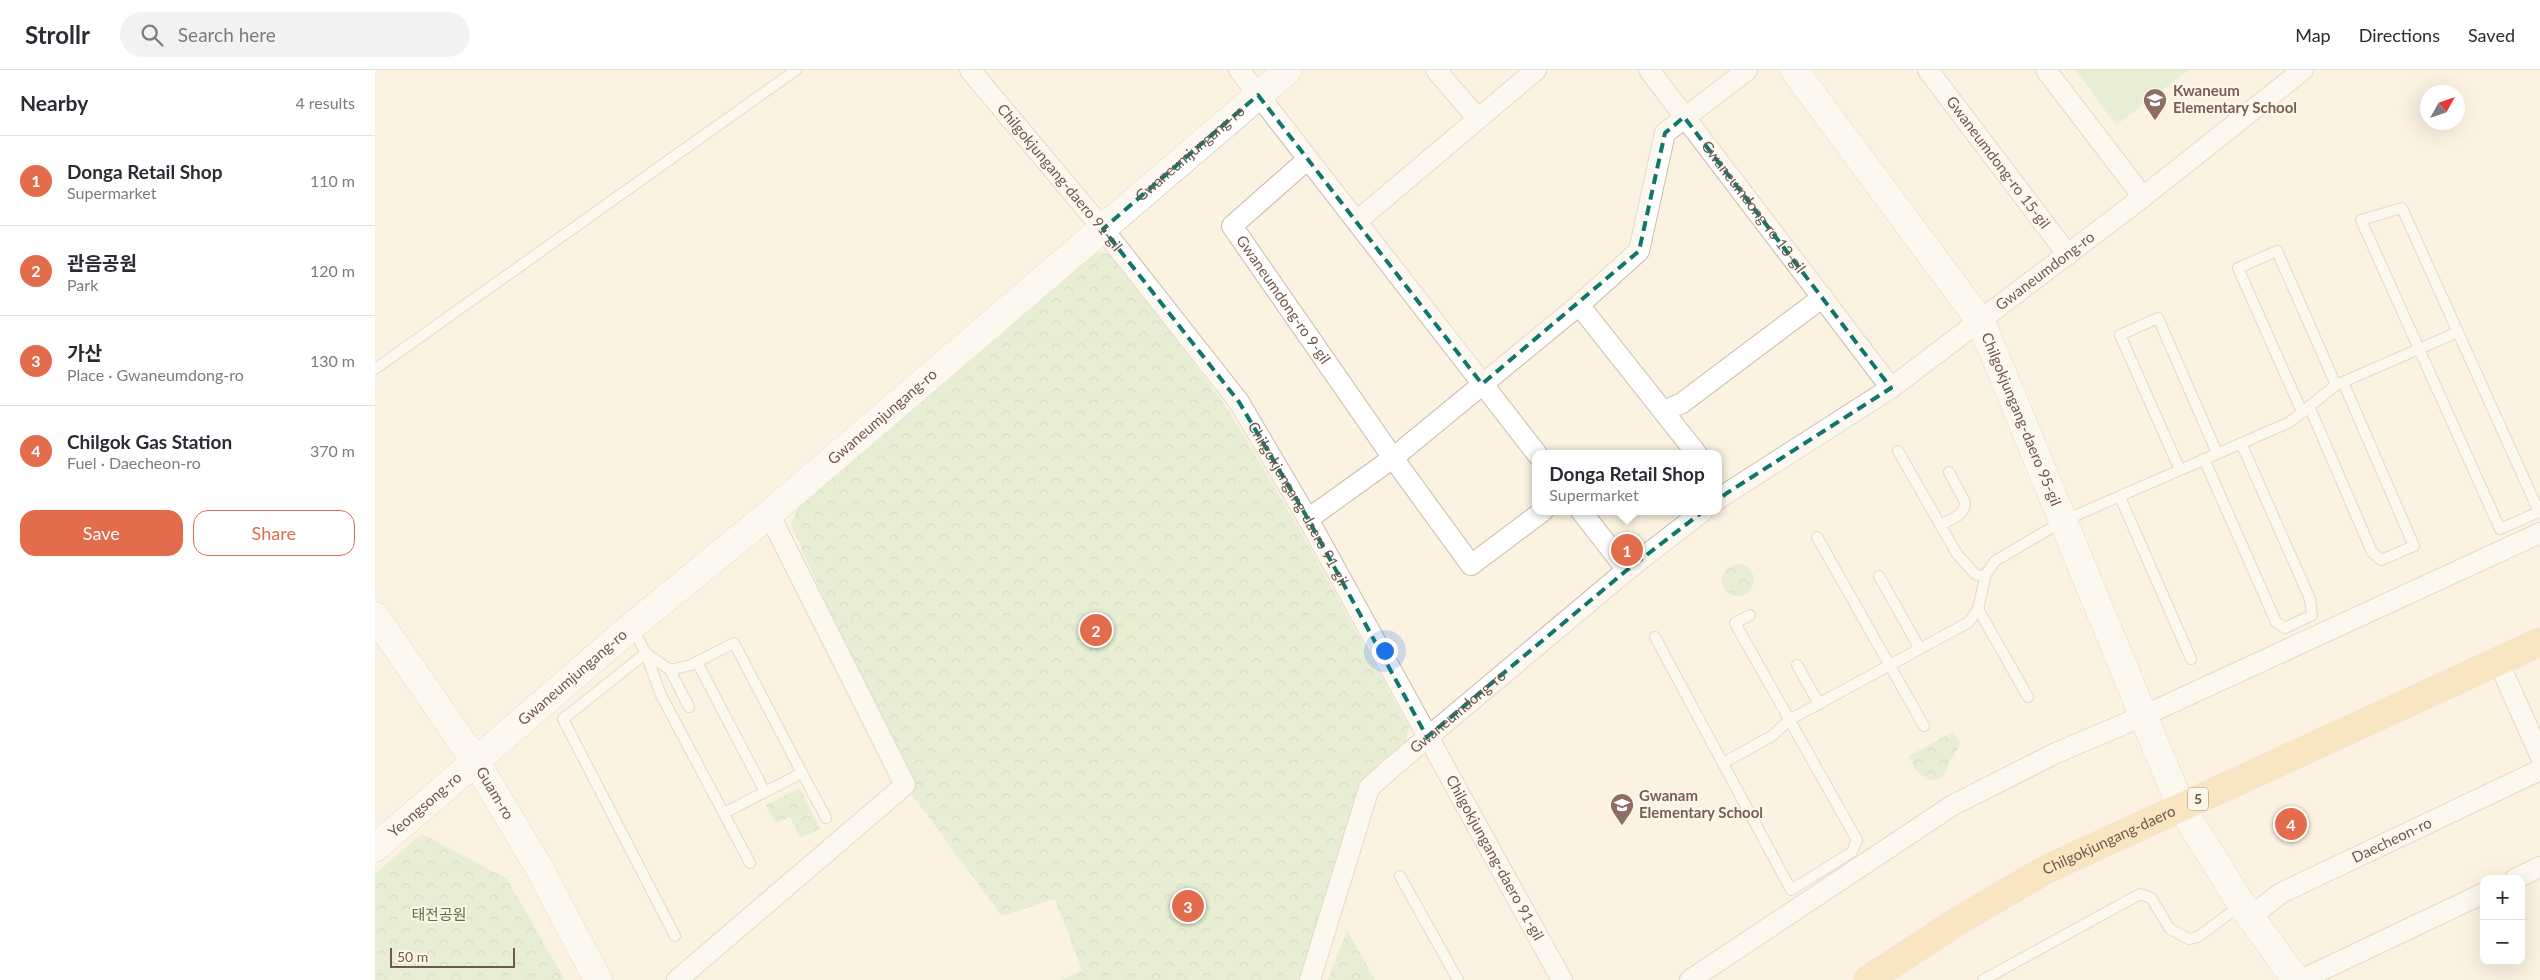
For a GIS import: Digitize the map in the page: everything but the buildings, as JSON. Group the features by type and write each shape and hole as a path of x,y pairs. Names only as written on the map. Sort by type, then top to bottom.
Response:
{"main road":[{"name":"Gwaneumjungang-ro","path":"475,762 631,627 769,514 1287,70"},
{"name":"Chilgokjungang-daero 95-gil","path":"1794,70 1981,322 2181,807"},
{"name":"Guam-ro","path":"375,616 475,762 538,866 599,980"},
{"name":"Chilgokjungang-daero","path":"1868,980 2047,868 2540,642"},
{"name":"Yeongsong-ro","path":"375,848 475,762"},
{"path":"2181,807 2246,911 2296,980"}],"street":[{"name":"Chilgokjungang-daero 91-gil","path":"970,70 1103,229 1239,402 1308,519 1562,980"},
{"path":"1239,70 1534,450"},
{"path":"1436,70 1478,119"},
{"path":"1357,222 1536,70"},
{"name":"Gwaneumdong-ro 13-gil","path":"1649,70 1891,388"},
{"path":"1308,519 1393,458 1579,305 1639,251 1665,134 1747,70"},
{"name":"Gwaneumdong-ro 15-gil","path":"1928,70 2068,254"},
{"path":"2046,70 2143,197"},
{"name":"Gwaneumdong-ro","path":"1722,490 1891,388 1981,322 2143,197 2303,70"},
{"name":"Gwaneumdong-ro 9-gil","path":"1308,159 1232,226 1393,458 1471,565 1538,515"},
{"path":"1664,411 1682,403 1823,297"},
{"path":"1579,305 1694,450"},
{"path":"677,980 905,785 769,514"},
{"path":"1584,515 1627,570"},
{"name":"Gwaneumdong-ro","path":"1310,980 1369,788 1427,737 1627,570 1698,515"},
{"path":"1690,980 1953,805 2055,753 2143,716 2540,533"},
{"path":"2498,661 2540,755"},
{"name":"Daecheon-ro","path":"2246,911 2540,770"},
{"path":"2523,875 2540,867"},
{"path":"2301,980 2480,895"}],"lane":[{"path":"375,369 796,70"},
{"path":"2402,208 2539,512 2500,529 2419,349 2361,220 2402,208"},
{"path":"2277,251 2414,546 2381,560 2372,552 2306,409 2238,268 2277,251"},
{"path":"2179,470 2120,335 2158,318 2217,453"},
{"path":"1723,764 1772,736 1789,720 1969,622 1978,609 1985,577 1995,561 2063,521 2290,422 2339,383 2457,332"},
{"path":"2204,459 2276,622 2285,628 2312,615 2310,599 2241,443"},
{"path":"1898,451 1957,554 1975,574 1985,577"},
{"path":"1940,525 1963,513 1965,507 1965,502 1949,472"},
{"path":"2119,496 2191,660"},
{"path":"1817,537 1924,726"},
{"path":"1879,576 1920,649"},
{"path":"1978,609 2028,697"},
{"path":"1655,636 1791,890 1852,852 1857,840 1735,623 1749,615"},
{"path":"631,627 646,654 660,693 750,863"},
{"path":"670,670 697,662 734,643 826,818"},
{"path":"646,654 670,670 689,707"},
{"path":"646,654 563,719 675,936"},
{"path":"697,662 765,792"},
{"path":"1797,665 1819,704"},
{"path":"724,813 802,773"},
{"path":"1400,876 1458,980"},
{"path":"1983,980 2140,894 2151,898 2170,928 2189,940 2246,911"}],"highlighted area":[{"path":"1258,95 1482,384 1639,251 1665,133 1684,117 1891,388 1727,493 1627,570 1427,737 1308,519 1239,402 1103,229"}],"green space":[{"path":"2075,70 2189,70 2116,125"},
{"path":"1093,251 1114,255 1229,411 1301,532 1409,727 1406,742 1363,787 1298,980 1060,980 1082,970 1055,899 1002,916 905,785 791,524 799,505"},
{"path":"1738,564 1750,568 1754,580 1750,592 1738,596 1726,592 1722,580 1726,568"},
{"path":"1953,732 1960,742 1958,750 1948,764 1945,774 1940,778 1927,780 1915,769 1909,756"},
{"path":"800,788 820,829 801,838 790,817 776,824 766,805"},
{"name":"태전공원","path":"422,834 507,879 565,980 375,980 375,874"},
{"path":"1347,930 1375,980 1328,980"}],"place":[{"name":"Kwaneum Elementary School","path":"2155,121"},
{"name":"Donga Retail Shop","path":"1627,550"},
{"name":"관음공원","path":"1096,630"},
{"name":"Chilgok Gas Station","path":"2291,824"},
{"name":"Gwanam Elementary School","path":"1622,826"},
{"name":"가산","path":"1188,906"}]}
